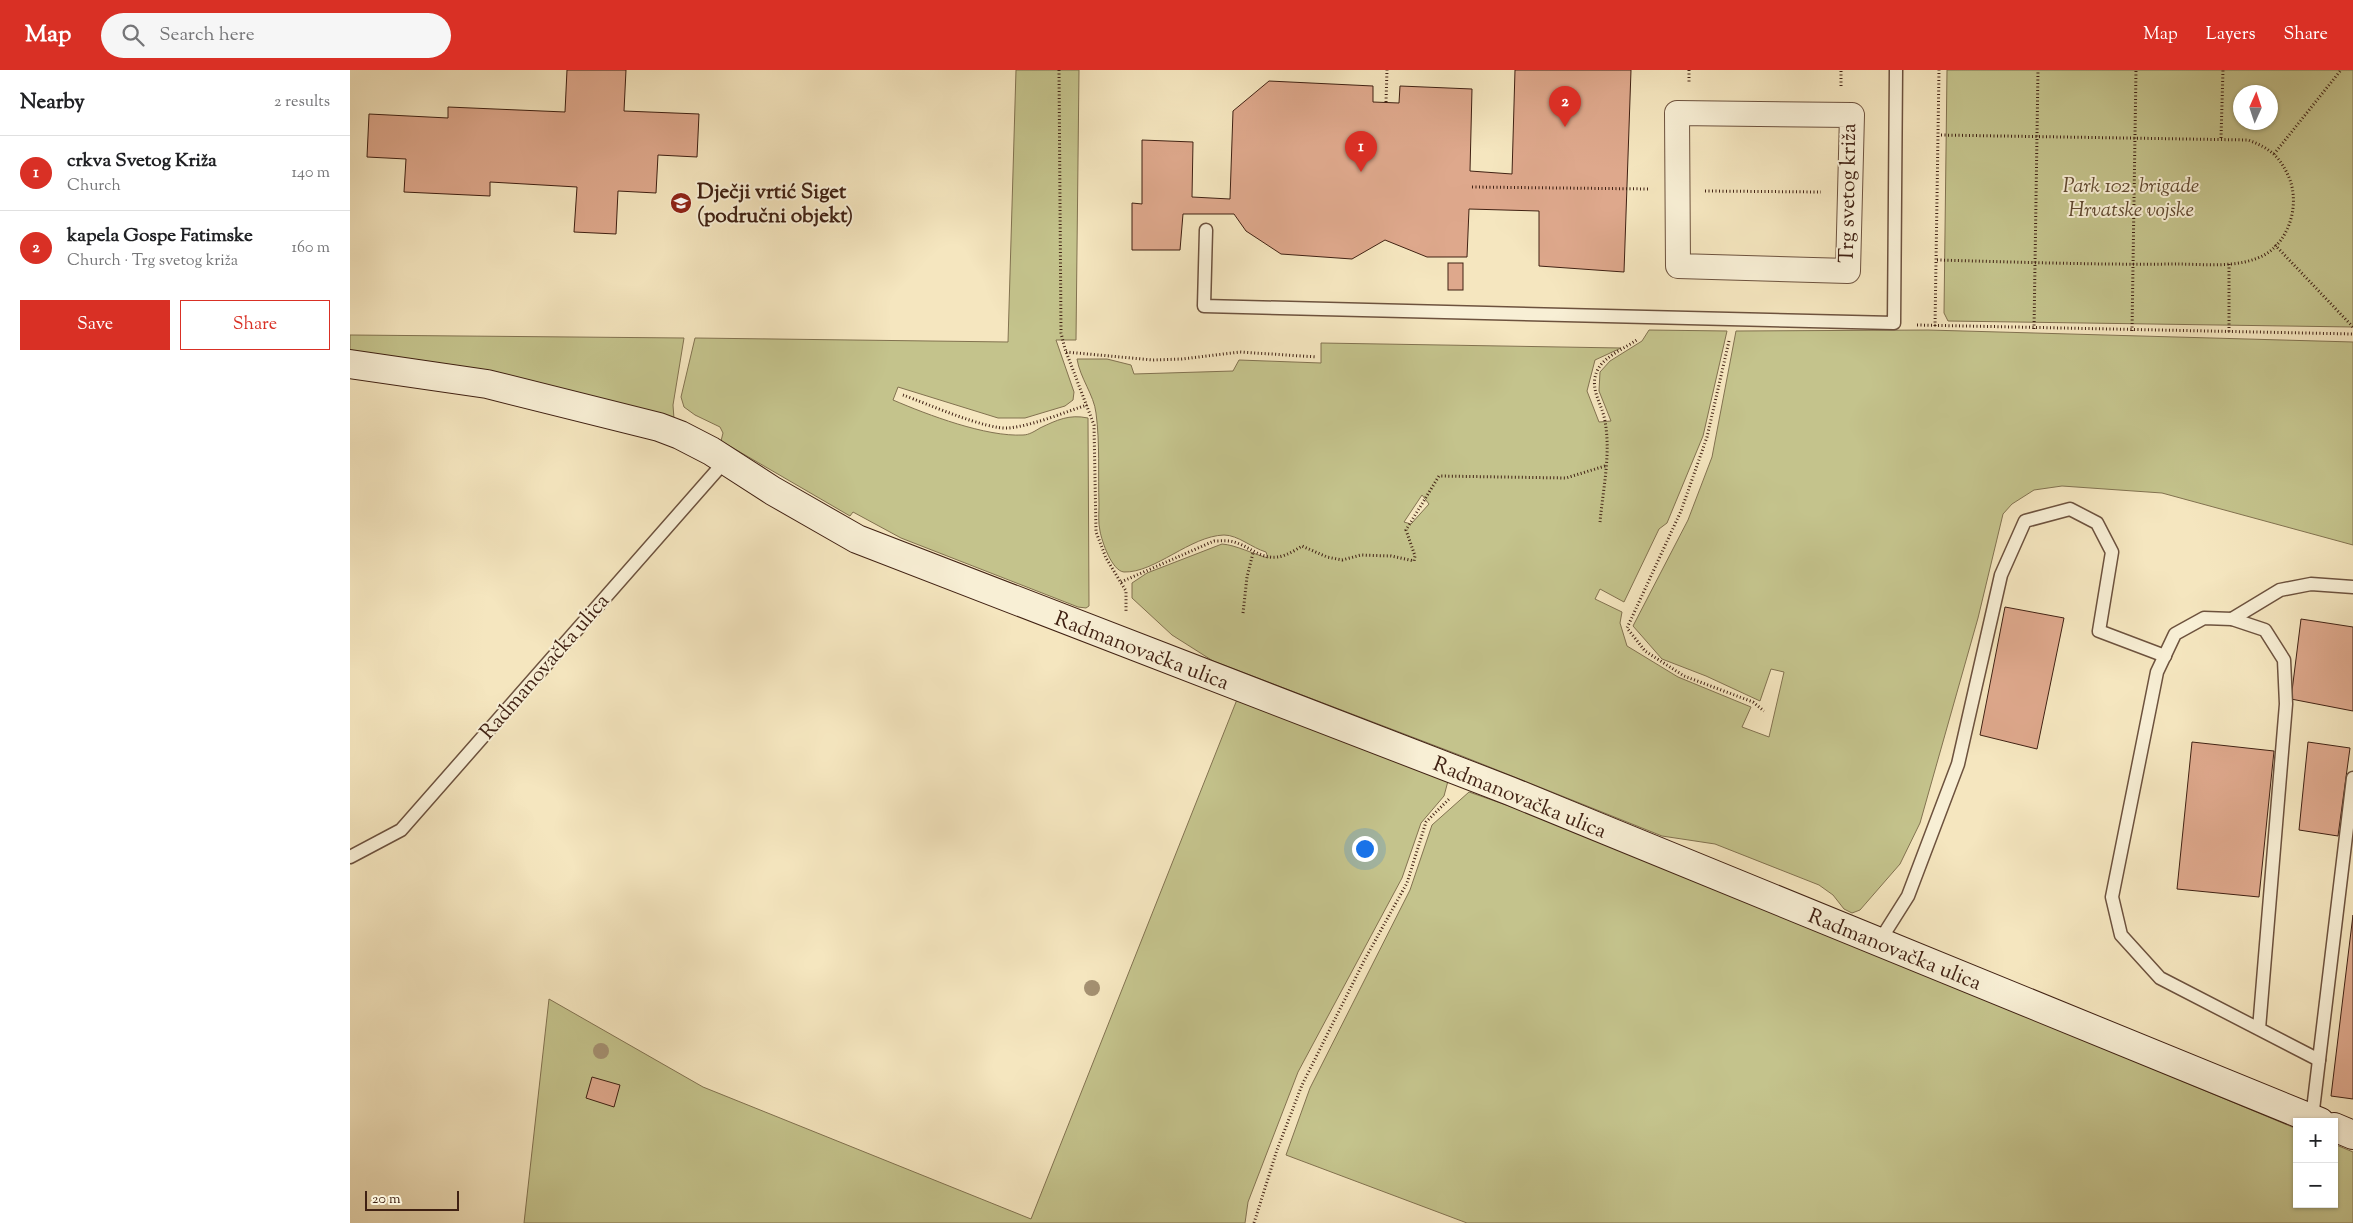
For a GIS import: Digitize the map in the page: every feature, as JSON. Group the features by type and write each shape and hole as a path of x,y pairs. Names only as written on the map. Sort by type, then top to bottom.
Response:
{"street":[{"name":"Trg svetog križa","path":"1677,113 1852,115 1848,271 1678,266 1678,191 1677,113"},
{"name":"Radmanovačka ulica","path":"350,364 487,384 557,400 659,427 680,435 726,460 773,491 857,539 1468,775 2312,1118"},
{"name":"Radmanovačka ulica","path":"2338,1129 2353,1135"}],"lane":[{"path":"1206,230 1204,306 1894,323 1896,70"},
{"name":"Radmanovačka ulica","path":"350,857 400,830 726,460"},
{"path":"1879,942 1908,896 1958,764 2001,575 2025,521 2070,509 2096,523 2112,552 2099,631 2165,656"},
{"path":"2232,619 2280,590 2311,584 2353,587"},
{"path":"2258,1029 2286,704 2284,660 2265,630 2232,619 2204,618 2174,634 2158,672 2112,898 2116,916 2121,935 2160,978 2258,1029 2319,1060"},
{"path":"2322,1118 2319,1060 2353,778"}],"path":[{"path":"1059,70 1061,333 1066,352 1094,425 1096,532 1106,558 1126,591 1127,617 1120,642"},
{"path":"1386,102 1387,70"},
{"path":"1935,326 1940,70"},
{"path":"2034,329 2038,70"},
{"path":"2132,330 2136,70"},
{"path":"2221,138 2223,70"},
{"path":"2274,154 2341,70"},
{"path":"1937,260 2133,265 2229,264 2266,254 2283,236 2293,213 2293,189 2283,163 2262,145 2248,140 2221,138 1939,135"},
{"path":"1472,187 1627,189"},
{"path":"1678,191 1830,192"},
{"path":"2275,245 2353,327"},
{"path":"2229,264 2229,332"},
{"path":"1600,522 1608,445 1605,419 1594,390 1595,378 1599,368 1610,357 1638,340 1651,317"},
{"path":"1735,319 1706,437 1681,511 1627,628 1645,652 1684,676 1753,702 1764,711"},
{"path":"1894,323 2034,329 2353,334"},
{"path":"1066,352 1153,360 1182,360 1240,352 1317,357"},
{"path":"903,395 989,426 1008,428 1026,425 1087,405"},
{"path":"1121,582 1214,541 1229,540 1239,543 1253,553 1266,556 1283,556 1302,546 1327,557 1342,560 1360,555 1391,556 1414,561 1415,556 1406,530 1438,476 1566,478 1606,466"},
{"path":"1242,612 1247,576 1253,553"},
{"path":"1254,1223 1277,1150 1302,1085 1365,959 1407,882 1426,822 1456,792 1468,775"}],"green space":[{"path":"1016,70 1079,70 1076,340 1056,340 1074,392 1073,400 1065,406 1025,418 998,418 898,387 893,400 957,424 1008,435 1027,434 1063,418 1088,418 1089,606 1086,608 1078,607 901,538 853,512 850,516 721,441 723,433 720,427 695,415 684,407 681,397 695,338 1008,342"},
{"name":"Park 102. brigade Hrvatske vojske","path":"1947,70 2353,70 2353,327 1948,321 1944,313"},
{"path":"1649,330 1727,331 1703,436 1667,523 1659,529 1624,602 1600,589 1595,599 1622,612 1620,623 1627,646 1678,677 1751,707 1742,727 1769,737 1784,672 1771,669 1760,701 1706,676 1662,659 1633,626 1688,520 1712,457 1736,331 1928,330 2353,342 2353,545 2162,493 2062,486 2034,490 2012,504 2003,514 1978,618 1920,823 1900,864 1860,910 1852,913 1844,909 1833,895 1819,885 1715,844 1662,836 1462,756 1213,661 1172,635 1132,598 1132,583 1147,573 1222,544 1268,558 1266,552 1234,537 1224,535 1198,541 1148,567 1124,572 1115,567 1105,549 1099,525 1098,447 1095,406 1077,359 1107,359 1131,365 1134,374 1233,371 1239,360 1321,363 1321,343 1621,348 1595,360 1587,391 1599,422 1611,421 1599,391 1600,372 1610,361 1642,341","holes":["1422,495 1429,504 1411,524 1404,522"]},
{"path":"350,335 684,338 673,405 674,419 350,351"},
{"path":"1238,697 1448,781 1444,796 1421,823 1402,878 1298,1072 1248,1202 1245,1223 524,1223 549,999 703,1087 1031,1219"},
{"path":"1469,792 1595,836 2293,1127 2293,1208 2338,1208 2338,1146 2353,1152 2353,1223 1467,1223 1286,1155 1310,1088 1410,890 1432,825"}],"building":[{"path":"567,70 626,70 624,111 699,114 697,157 658,155 656,193 618,191 616,234 574,232 577,187 490,182 490,196 404,192 406,159 367,157 369,114 448,118 448,107 565,112"},
{"path":"1515,70 1631,70 1624,272 1539,266 1539,211 1469,209 1467,257 1427,257 1385,240 1352,259 1281,254 1246,231 1234,214 1183,214 1180,250 1132,250 1132,203 1142,204 1142,140 1193,142 1192,197 1230,199 1233,111 1269,81 1373,86 1373,102 1399,103 1400,86 1472,89 1470,171 1512,174"},
{"path":"1448,263 1463,263 1463,290 1448,290"},
{"path":"2005,607 2064,618 2037,749 1980,735"},
{"path":"2301,619 2353,627 2353,711 2291,699"},
{"path":"2192,742 2274,751 2259,897 2177,889"},
{"path":"2308,742 2350,748 2338,836 2299,830"},
{"path":"2353,915 2353,1099 2331,1096"},
{"path":"592,1077 620,1085 614,1107 586,1098"}],"place":[{"name":"kapela Gospe Fatimske","path":"1565,127"},
{"name":"crkva Svetog Križa","path":"1361,172"},
{"name":"Dječji vrtić Siget (područni objekt)","path":"681,203"}]}
